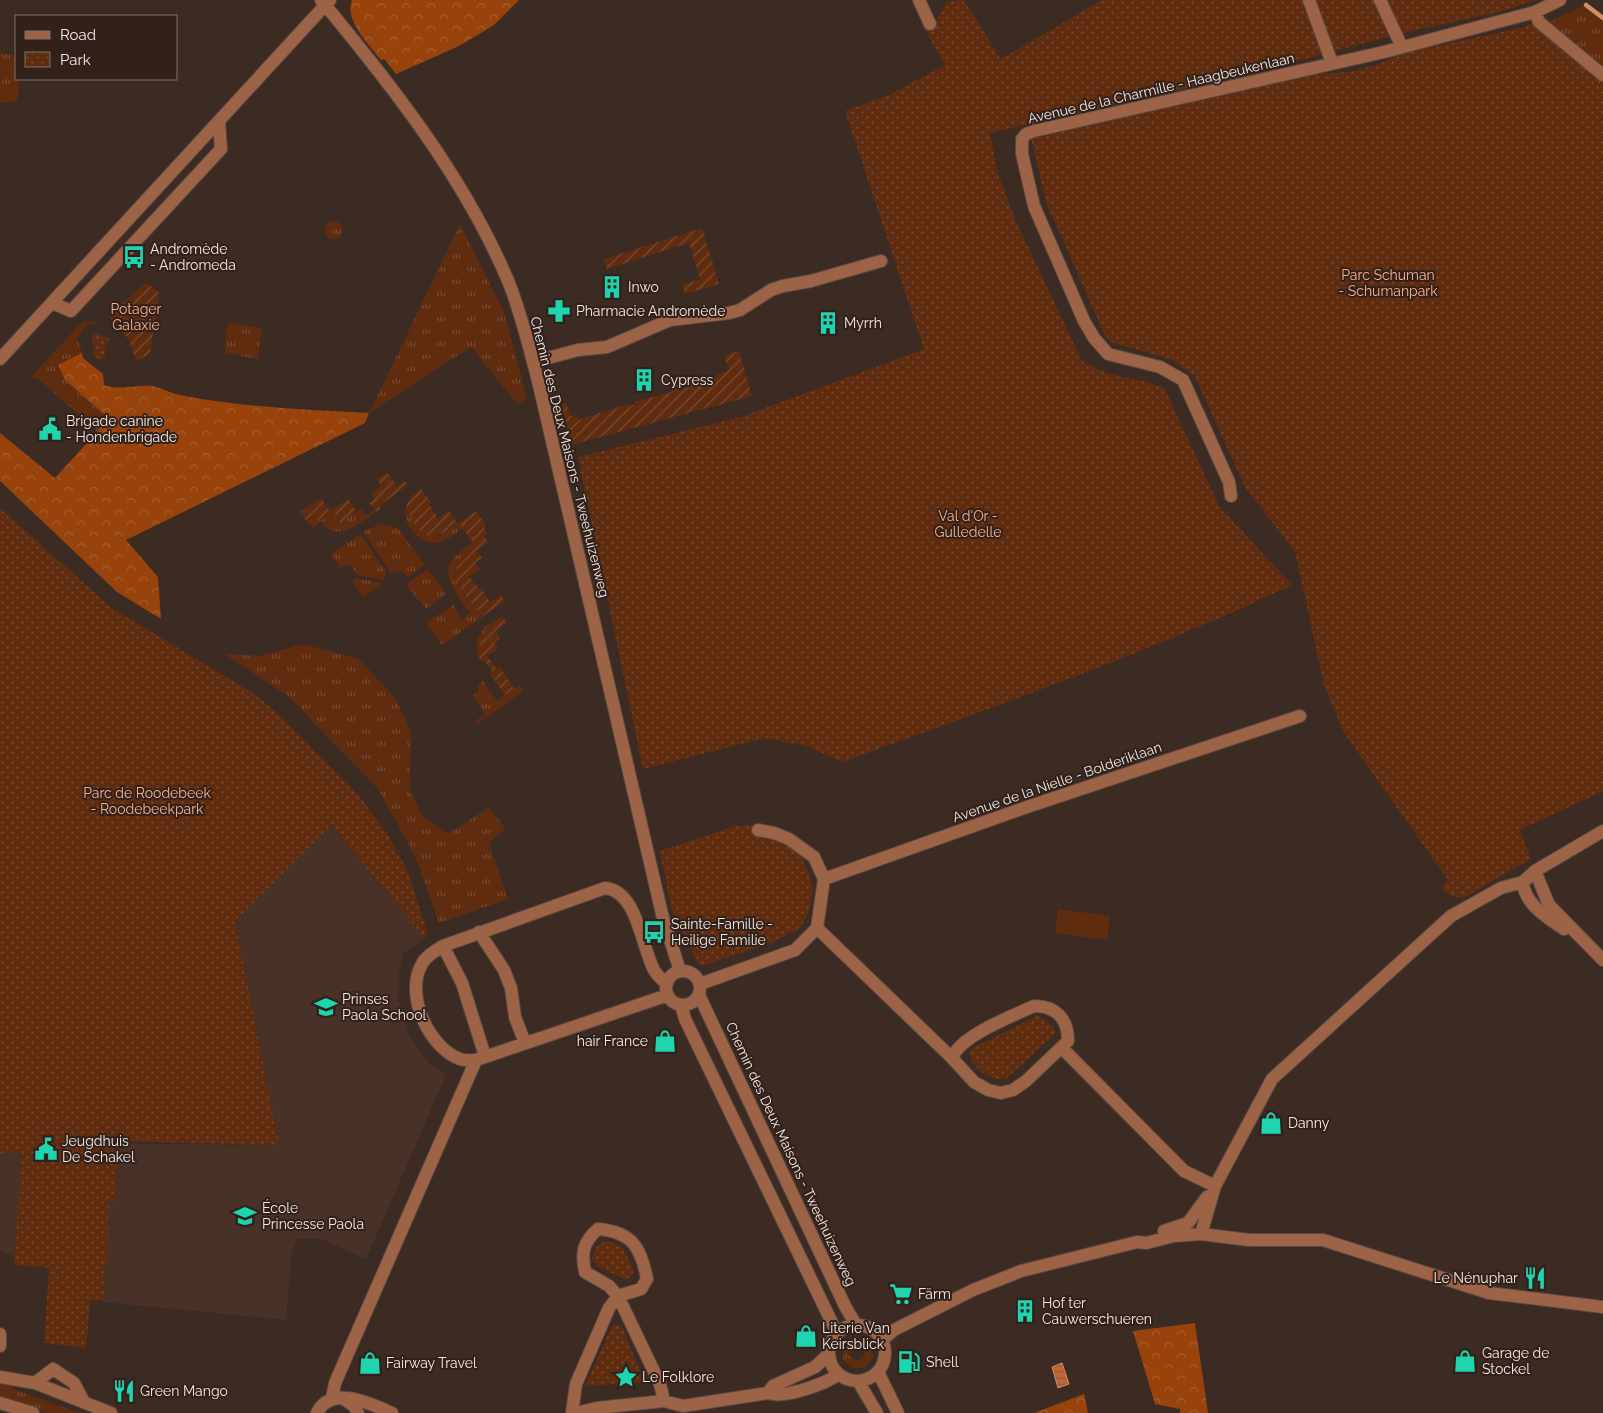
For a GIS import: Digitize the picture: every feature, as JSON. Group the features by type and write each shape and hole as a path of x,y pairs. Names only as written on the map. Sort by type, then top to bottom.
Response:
{"street":[{"path":"919,0 930,24"},
{"path":"1309,0 1332,63"},
{"path":"1380,0 1401,45"},
{"name":"Avenue de la Charmille - Haagbeukenlaan","path":"1231,496 1229,482 1183,380 1160,367 1108,354 1094,338 1084,321 1034,206 1022,154 1022,139 1026,134 1034,131 1384,52 1401,45 1534,12 1560,0"},
{"path":"0,359 219,121 325,2"},
{"name":"Chemin des Deux Maisons - Tweehuizenweg","path":"325,2 416,121 465,194 509,283 523,322 533,362 662,914 680,971"},
{"path":"1534,12 1539,22 1603,76"},
{"path":"52,303 70,310 221,149 219,121"},
{"path":"533,362 578,350 607,347 670,320 730,313 740,310 771,290 782,286 811,281 881,260"},
{"name":"Avenue de la Nielle - Bolderiklaan","path":"824,879 1000,817 1300,716"},
{"path":"667,990 525,1043 480,1058 461,1060 442,1048 427,1030 420,1014 416,982 422,964 443,946 605,888 612,889 622,895 629,903 653,968 676,1003 681,1005 692,1003 699,990 795,950 818,928 824,879 814,857 802,846 774,833 758,830"},
{"path":"1137,1242 1144,1236 1188,1223 1215,1186 1272,1079 1451,916 1500,888 1523,882 1534,871 1603,831"},
{"path":"1534,871 1549,905 1589,948"},
{"path":"1523,882 1525,894 1533,904 1603,960"},
{"path":"818,928 952,1058 974,1082 988,1090 1001,1093 1013,1090 1026,1081 1068,1041 1065,1020 1056,1012 1044,1006 1034,1006 973,1036 956,1049 952,1058"},
{"path":"479,932 504,970 510,988 515,1016 525,1043"},
{"path":"338,1399 335,1383 480,1058 465,991 443,946"},
{"path":"667,990 671,976 680,971 692,974 699,990"},
{"name":"Chemin des Deux Maisons - Tweehuizenweg","path":"699,990 856,1325"},
{"path":"681,1005 684,1018 837,1333"},
{"path":"1062,1048 1184,1171 1215,1186"},
{"path":"1201,1234 1215,1186"},
{"path":"572,1413 576,1384 609,1308 618,1296 642,1289 647,1279 644,1263 634,1242 614,1230 598,1228 588,1237 581,1254 585,1272 609,1286 618,1296 660,1384 666,1407"},
{"path":"882,1340 894,1330 973,1290 1021,1271 1137,1242 1146,1243 1174,1236 1201,1234 1249,1240 1323,1240 1489,1293 1603,1307"},
{"path":"856,1325 874,1330 882,1340 885,1354 878,1372 871,1378 858,1381 839,1374 832,1366 829,1354 831,1343 837,1333 845,1328 856,1325"},
{"path":"0,1334 0,1346"},
{"path":"768,1393 773,1386 814,1367 829,1354"},
{"path":"35,1383 53,1368 74,1383 84,1402"},
{"path":"878,1372 898,1413"},
{"path":"576,1413 597,1408 666,1407 683,1409 768,1393 776,1396 812,1386 839,1374"},
{"path":"0,1377 35,1383 111,1413"},
{"path":"858,1381 876,1413"},
{"path":"338,1399 354,1406 358,1413"},
{"path":"317,1413 322,1404 338,1399 361,1401 392,1413"},
{"path":"0,1403 33,1413"}],"shaded area":[{"path":"330,825 425,938 404,953 399,972 398,997 408,1033 414,1044 429,1063 446,1075 366,1259 321,1239 297,1239 291,1257 286,1320 103,1302 109,1144 279,1145 235,921"},
{"path":"22,1152 14,1256 0,1251 0,1153"},
{"path":"1062,1363 1069,1384 1058,1388 1052,1367"}],"green space":[{"path":"352,0 519,0 494,25 459,46 396,74 384,59 381,60 364,40 354,24 350,8"},
{"name":"Val d'Or - Gulledelle","path":"964,0 1001,59 1102,0 1536,0 1495,13 1416,30 1232,78 990,133 997,171 1015,219 1081,359 1101,371 1144,381 1165,389 1219,506 1292,585 1183,634 1013,700 843,762 806,746 765,738 643,769 578,457 741,417 924,349 845,111 889,95 945,65 923,27 937,20 947,2"},
{"path":"1587,4 1603,14 1603,71 1547,23"},
{"name":"Parc Schuman - Schumanpark","path":"1533,22 1571,55 1574,64 1603,86 1603,791 1520,830 1531,859 1463,898 1459,898 1450,895 1441,887 1448,880 1344,733 1324,685 1295,552 1245,487 1194,375 1170,359 1113,343 1105,336 1046,202 1031,139 1312,74 1349,72 1376,65 1404,53 1524,27"},
{"path":"0,52 15,57 15,80 20,80 17,101 0,103"},
{"path":"1571,55 1603,82 1603,86 1574,64"},
{"path":"334,221 340,224 343,230 340,236 334,239 328,236 325,230 328,224"},
{"path":"460,224 504,312 527,399 517,404 471,347 369,413"},
{"path":"702,228 719,284 685,294 682,285 700,279 689,243 607,269 604,259"},
{"name":"Potager Galaxie","path":"146,283 159,292 150,354 136,361 128,338 111,321 110,314"},
{"path":"92,321 96,324 88,324 77,338 82,353 58,366 65,380 106,416 97,431 37,378 35,379 32,376 81,323"},
{"path":"229,322 262,328 258,359 225,353 226,330"},
{"path":"96,333 110,339 105,348 105,358 100,360 93,355 94,346 91,337"},
{"path":"739,351 752,396 571,445 562,405 566,403 571,416 576,415 578,420 628,404 629,406 636,404 635,402 672,392 671,387 680,384 682,389 729,370 724,356"},
{"path":"82,353 83,358 103,374 104,385 110,387 153,386 179,395 250,405 369,413 365,423 126,540 158,577 161,619 117,592 0,481 0,433 55,478 97,432 106,416 65,380 58,365"},
{"path":"387,472 397,486 405,481 408,485 379,506 381,508 376,512 369,503 375,499 371,493 381,486 377,479"},
{"path":"421,489 431,502 429,504 438,518 449,511 458,524 432,536 421,532 406,507 410,497"},
{"path":"321,498 330,511 348,499 357,511 340,523 334,513 322,521 319,518 309,525 300,512"},
{"path":"406,507 415,524 439,536 459,523 463,528 442,541 435,543 422,540 412,531 406,519"},
{"name":"Parc de Roodebeek - Roodebeekpark","path":"0,508 112,608 251,692 275,711 360,797 387,834 408,872 428,935 425,938 331,825 235,921 279,1145 117,1141 116,1202 108,1202 107,1265 104,1265 104,1301 90,1300 86,1348 44,1343 49,1268 14,1265 22,1152 0,1153"},
{"path":"361,509 366,516 374,510 376,512 356,526 348,529 334,531 327,528 321,522 313,528 310,524 319,518 334,513 340,523"},
{"path":"476,511 486,525 484,528 488,533 484,536 488,543 477,551 482,558 475,563 480,569 469,577 479,589 481,588 490,602 501,595 505,601 482,617 464,593 456,576 456,568 460,560 469,553 465,548 473,543 459,523"},
{"path":"380,524 398,528 425,565 408,577 400,571 390,572 363,532"},
{"path":"361,534 387,574 383,580 357,575 351,565 340,567 331,554"},
{"path":"465,548 469,553 460,561 456,568 456,577 463,593 482,617 442,645 426,623 453,605 462,619 470,613 453,588 448,572 455,556"},
{"path":"428,569 446,594 426,609 408,588 409,581"},
{"path":"356,578 382,584 363,597 353,582"},
{"path":"502,616 507,623 496,631 500,638 494,643 498,649 487,656 497,669 500,667 514,689 505,695 490,674 492,671 484,660 481,661 477,655 481,654 480,643 486,632 484,628"},
{"path":"484,628 486,632 481,654 477,655 477,640"},
{"path":"303,644 359,659 395,698 411,731 410,791 423,817 448,834 488,808 506,828 489,843 508,899 439,923 416,858 379,790 289,697 225,654 260,656"},
{"path":"483,681 497,701 519,685 524,691 477,724 475,721 485,714 473,696 478,691 478,684"},
{"path":"755,825 759,838 784,844 806,858 803,862 808,870 812,888 812,898 807,916 797,931 791,932 773,942 702,966 698,963 671,908 660,851 735,826"},
{"path":"1058,909 1110,916 1107,940 1055,933"},
{"path":"1038,1015 1053,1026 1056,1033 1006,1079 989,1076 978,1068 969,1052 973,1048"},
{"path":"609,1241 623,1248 634,1271 631,1277 625,1279 596,1266 592,1259 595,1249 602,1243"},
{"path":"1195,1323 1208,1413 1180,1413 1180,1409 1155,1404 1133,1331"},
{"path":"616,1324 623,1329 644,1381 585,1386 611,1328"},
{"path":"860,1338 871,1347 873,1357 865,1367 852,1368 843,1360 843,1348 851,1340","holes":["859,1345 864,1350 865,1355 860,1360 855,1360 849,1355 850,1350"]},
{"path":"0,1381 9,1381 13,1389 79,1413 48,1413 0,1398"},
{"path":"1084,1394 1088,1413 1034,1413"}],"waterway":[{"path":"1586,5 1603,18"}],"place":[{"name":"Andromède - Andromeda","path":"134,257"},
{"name":"Inwo","path":"612,287"},
{"name":"Pharmacie Andromède","path":"559,311"},
{"name":"Myrrh","path":"828,323"},
{"name":"Cypress","path":"644,380"},
{"name":"Brigade canine - Hondenbrigade","path":"50,429"},
{"name":"Sainte-Famille - Heilige Familie","path":"654,932"},
{"name":"Prinses Paola School","path":"326,1007"},
{"name":"hair France","path":"665,1041"},
{"name":"Danny","path":"1271,1123"},
{"name":"Jeugdhuis De Schakel","path":"46,1149"},
{"name":"École Princesse Paola","path":"245,1216"},
{"name":"Le Nénuphar","path":"1535,1278"},
{"name":"Färm","path":"901,1294"},
{"name":"Hof ter Cauwerschueren","path":"1025,1311"},
{"name":"Literie Van Keirsblick","path":"806,1336"},
{"name":"Garage de Stockel","path":"1465,1361"},
{"name":"Shell","path":"909,1362"},
{"name":"Fairway Travel","path":"370,1363"},
{"name":"Le Folklore","path":"626,1377"},
{"name":"Green Mango","path":"124,1391"}]}
